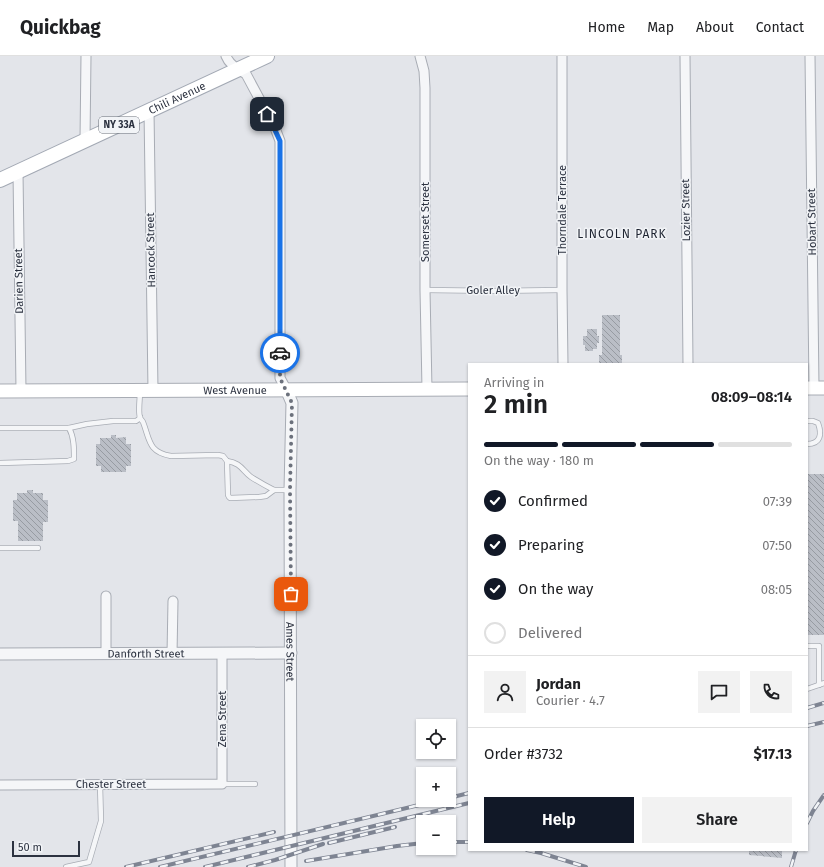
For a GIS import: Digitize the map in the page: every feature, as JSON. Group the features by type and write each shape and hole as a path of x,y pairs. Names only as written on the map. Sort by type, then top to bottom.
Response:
{"main road":[{"name":"Chili Avenue","path":"0,180 267,56"},
{"name":"West Avenue","path":"0,391 468,389"}],"street":[{"path":"86,56 86,140"},
{"path":"226,56 238,70 246,74 280,141 280,378 286,389"},
{"name":"Somerset Street","path":"420,56 424,71 425,88 425,290 427,389"},
{"name":"Thorndale Terrace","path":"562,56 563,363"},
{"name":"Lozier Street","path":"684,56 688,363"},
{"name":"Hobart Street","path":"810,56 815,388"},
{"name":"Hancock Street","path":"146,390 149,110"},
{"name":"Darien Street","path":"18,172 20,390"},
{"name":"Ames Street","path":"286,389 292,403 290,490 291,867"},
{"path":"106,596 106,654"},
{"path":"172,654 173,601"},
{"name":"Danforth Street","path":"0,654 291,653"},
{"name":"Zena Street","path":"222,654 222,784"},
{"name":"Chester Street","path":"0,785 222,784"}],"lane":[{"name":"Goler Alley","path":"425,290 562,290"},
{"path":"0,428 69,428 113,421 136,421 140,417 146,390"},
{"path":"140,417 150,442 156,451 174,456 224,456 227,461 229,497 266,496 274,490"},
{"path":"808,421 818,423 820,427 819,439 813,444 808,444"},
{"path":"0,463 68,461 74,459 74,448 71,431 69,428"},
{"path":"227,461 234,462 250,476 274,490 290,490"},
{"path":"0,548 38,548"},
{"path":"808,646 819,646 821,684 808,689"},
{"path":"66,867 89,862 100,821 100,784"},
{"path":"222,784 255,784"}],"building":[{"path":"602,315 620,315 620,355 622,355 622,363 599,363 599,355 602,355"},
{"path":"587,329 597,329 597,336 599,336 597,349 593,349 593,351 585,351 585,345 583,345 583,336 587,336"},
{"path":"111,435 116,435 116,438 126,437 126,444 131,444 131,466 126,466 126,472 101,472 101,466 96,466 96,444 100,444 100,438 111,438"},
{"path":"808,474 824,474 824,635 808,635"},
{"path":"27,490 33,490 33,493 43,493 43,500 48,500 48,522 43,522 43,541 18,541 18,521 13,521 13,500 17,500 17,493 27,493"},
{"path":"749,851 782,851 782,858 749,855"}],"railway":[{"path":"808,708 824,703"},
{"path":"808,726 824,722"},
{"path":"456,796 468,793"},
{"path":"808,821 824,795"},
{"path":"205,867 468,803"},
{"path":"160,867 416,806"},
{"path":"329,843 395,827"},
{"path":"126,867 274,832"},
{"path":"456,842 468,842"},
{"path":"248,867 275,860 323,844"},
{"path":"306,861 416,844"},
{"path":"532,851 586,867"},
{"path":"791,867 796,851"}],"way so far":[{"path":"280,353 280,378 292,403 290,490 291,594"}],"district":[{"name":"LINCOLN PARK","path":"622,234"}],"route":[{"path":"267,114 280,141 280,353"}]}
